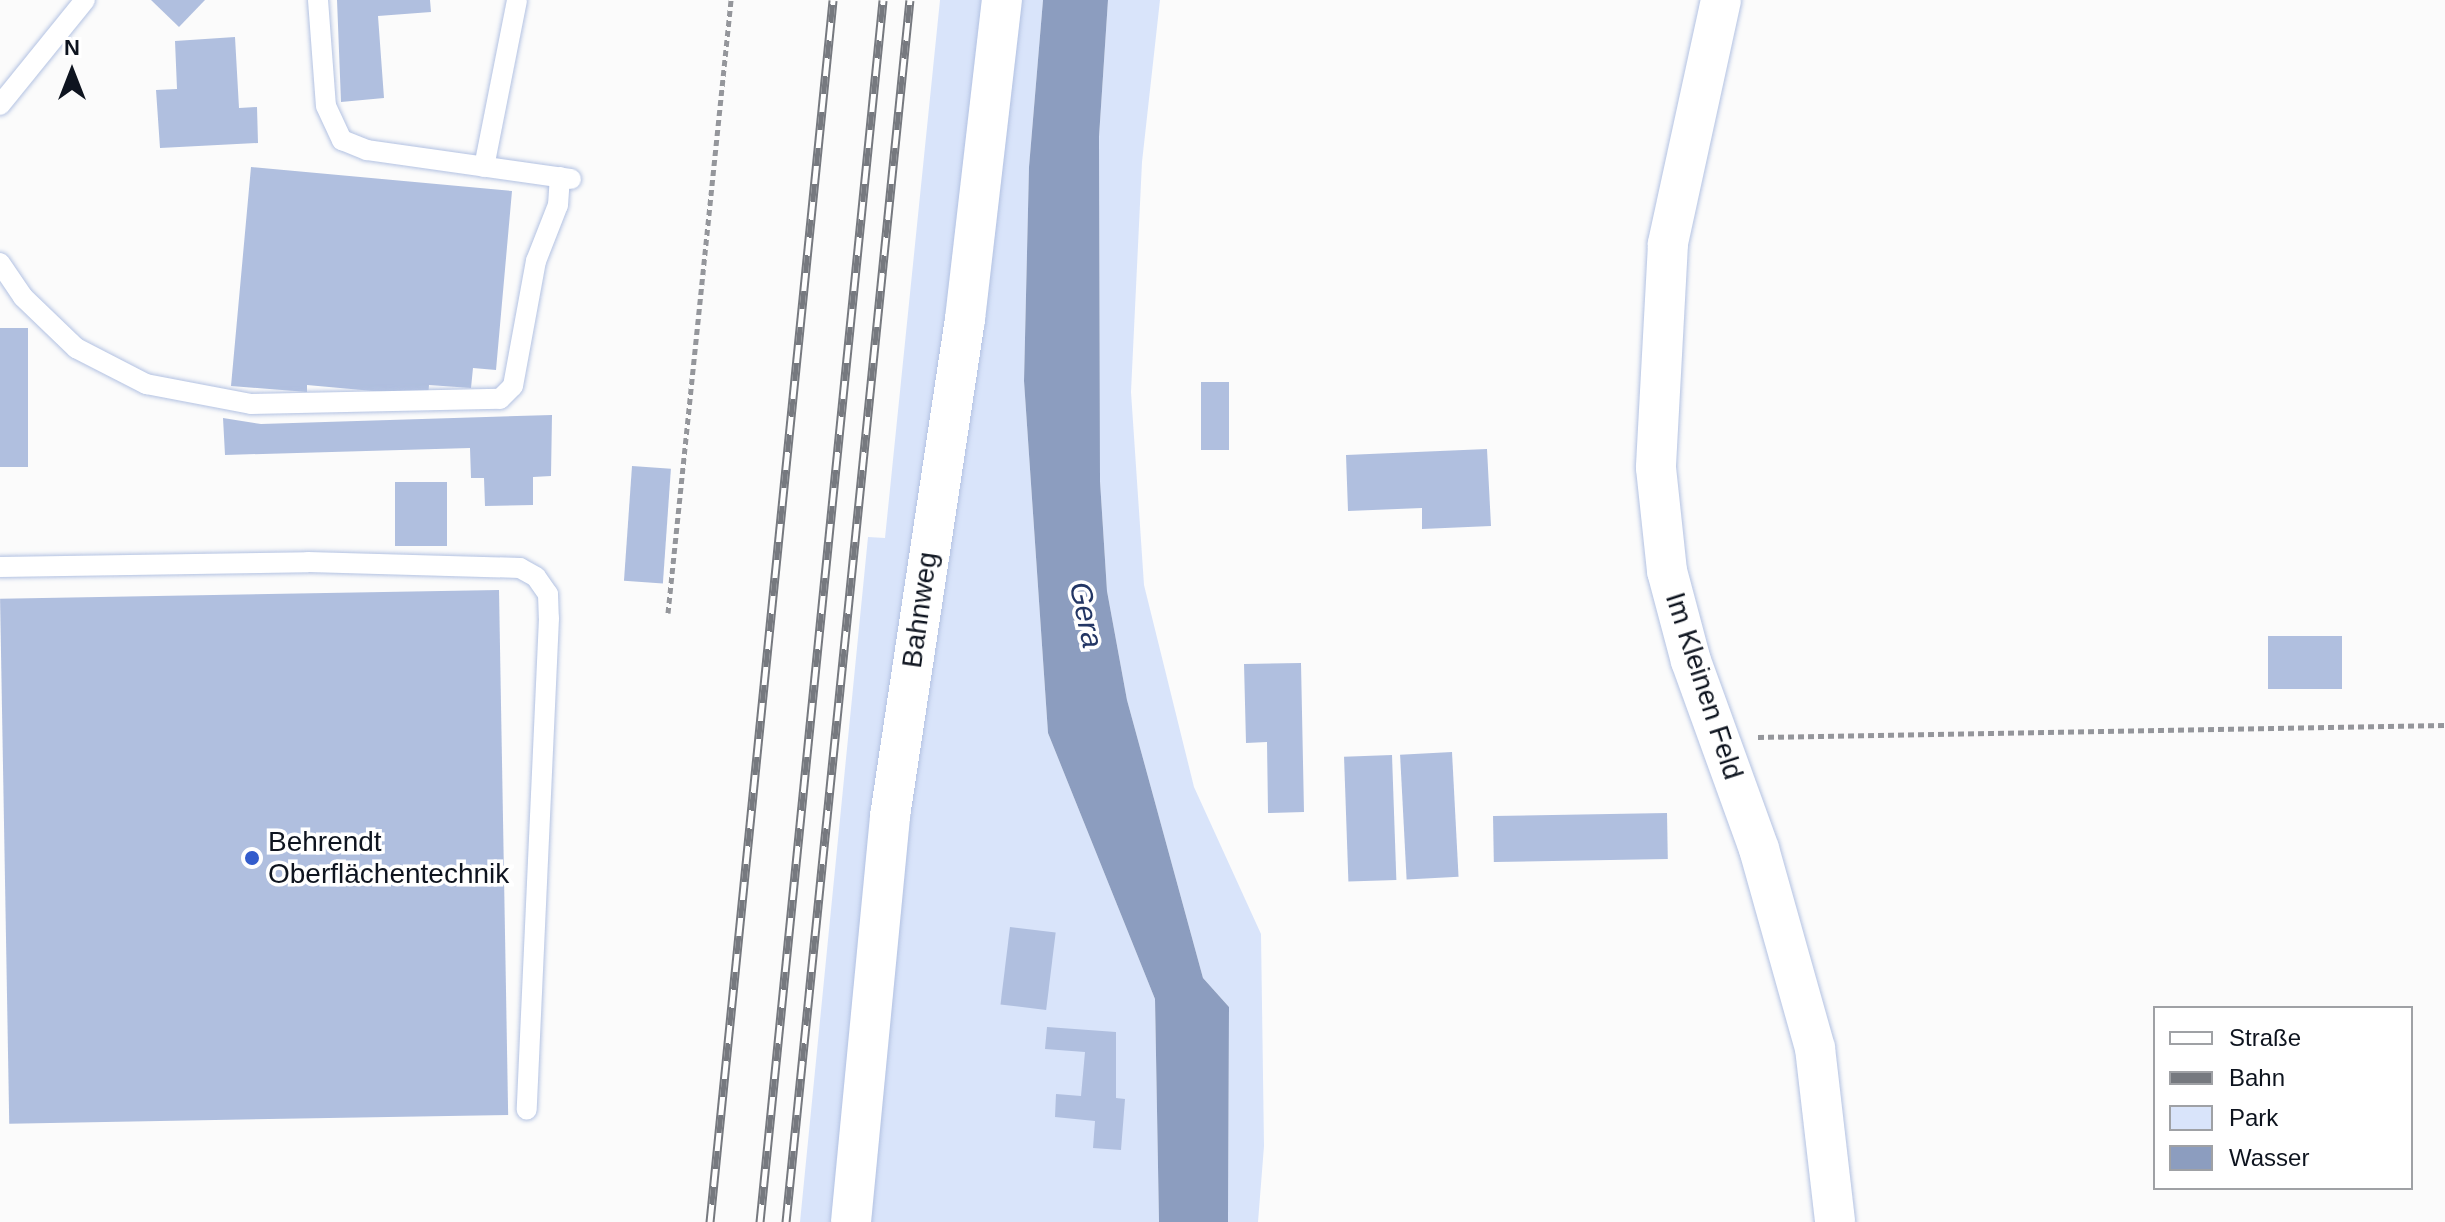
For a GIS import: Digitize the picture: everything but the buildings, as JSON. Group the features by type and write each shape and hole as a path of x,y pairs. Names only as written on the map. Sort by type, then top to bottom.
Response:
{"street":[{"name":"Bahnweg","path":"851,1222 890,816 965,319 1002,0"},
{"name":"Im Kleinen Feld","path":"1721,0 1668,244 1656,468 1667,571 1691,661 1722,738 1794,960 1815,1048 1835,1222"}],"lane":[{"path":"0,105 85,0"},
{"path":"0,263 23,297 76,348 146,384 251,404 500,399 513,386 536,261 566,178 367,150 342,140 326,106 318,0"},
{"path":"484,167 517,0"},
{"path":"0,567 308,562 520,568 536,577 548,594 549,618 527,1110"}],"path":[{"path":"668,613 731,0"},
{"path":"1722,738 2445,725"}],"green space":[{"path":"940,0 1043,0 1029,167 1024,381 1048,733 1155,999 1159,1222 800,1222 868,537 885,538"},
{"path":"1108,0 1160,0 1142,162 1131,392 1144,585 1194,787 1261,934 1264,1146 1258,1222 1228,1222 1229,1007 1203,978 1127,700 1107,591 1100,481 1099,137"}],"water":[{"name":"Gera","path":"1043,0 1108,0 1099,137 1100,481 1107,591 1127,700 1203,978 1229,1007 1228,1222 1159,1222 1155,999 1048,733 1024,381 1029,167"}],"railway":[{"path":"710,1222 833,0"},
{"path":"760,1222 883,0"},
{"path":"786,1222 910,0"}],"place":[{"name":"Behrendt Oberflächentechnik","path":"252,858"}]}
